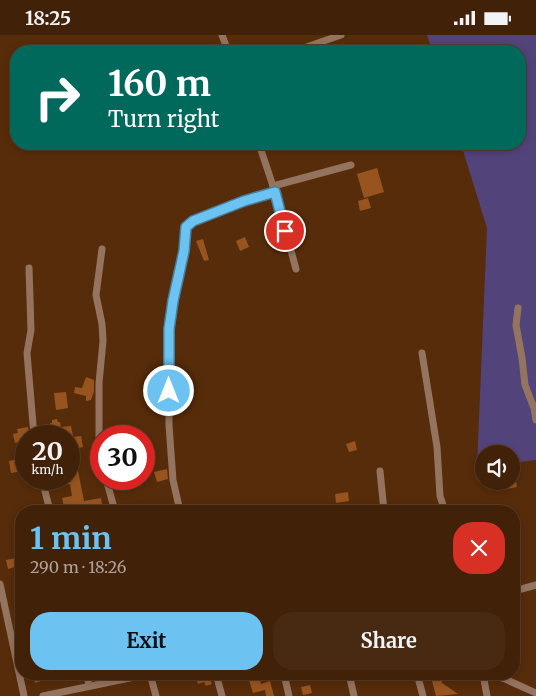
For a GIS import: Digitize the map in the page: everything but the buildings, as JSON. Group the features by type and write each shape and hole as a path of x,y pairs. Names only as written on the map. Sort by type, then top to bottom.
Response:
{"street":[{"path":"312,45 341,35"},
{"path":"260,150 274,189 296,269"},
{"path":"179,505 173,480 169,425 169,329 184,251 186,227 193,221 274,189 351,165"},
{"path":"99,425 102,324 96,295 102,249"},
{"path":"29,267 31,330 27,353 33,425"},
{"path":"518,308 516,325 525,385 534,408 536,420"},
{"path":"422,353 437,447 440,496 443,505"},
{"path":"380,471 383,505"},
{"path":"45,490 48,505"},
{"path":"109,490 113,505"},
{"path":"0,584 15,654"},
{"path":"520,589 536,585"},
{"path":"21,680 24,696"},
{"path":"88,680 89,686"},
{"path":"43,696 119,680"},
{"path":"151,680 156,696"},
{"path":"218,680 222,696"},
{"path":"285,680 289,696"},
{"path":"351,680 354,696"},
{"path":"419,680 423,696"},
{"path":"484,680 487,696"},
{"path":"506,680 536,693"}],"shaded area":[{"path":"427,35 536,35 536,460 520,462 520,445 478,445 487,228 463,150 526,150 526,45 430,45"}],"route":[{"path":"169,391 169,329 184,251 185,231 188,224 244,201 275,192 285,231"}]}
